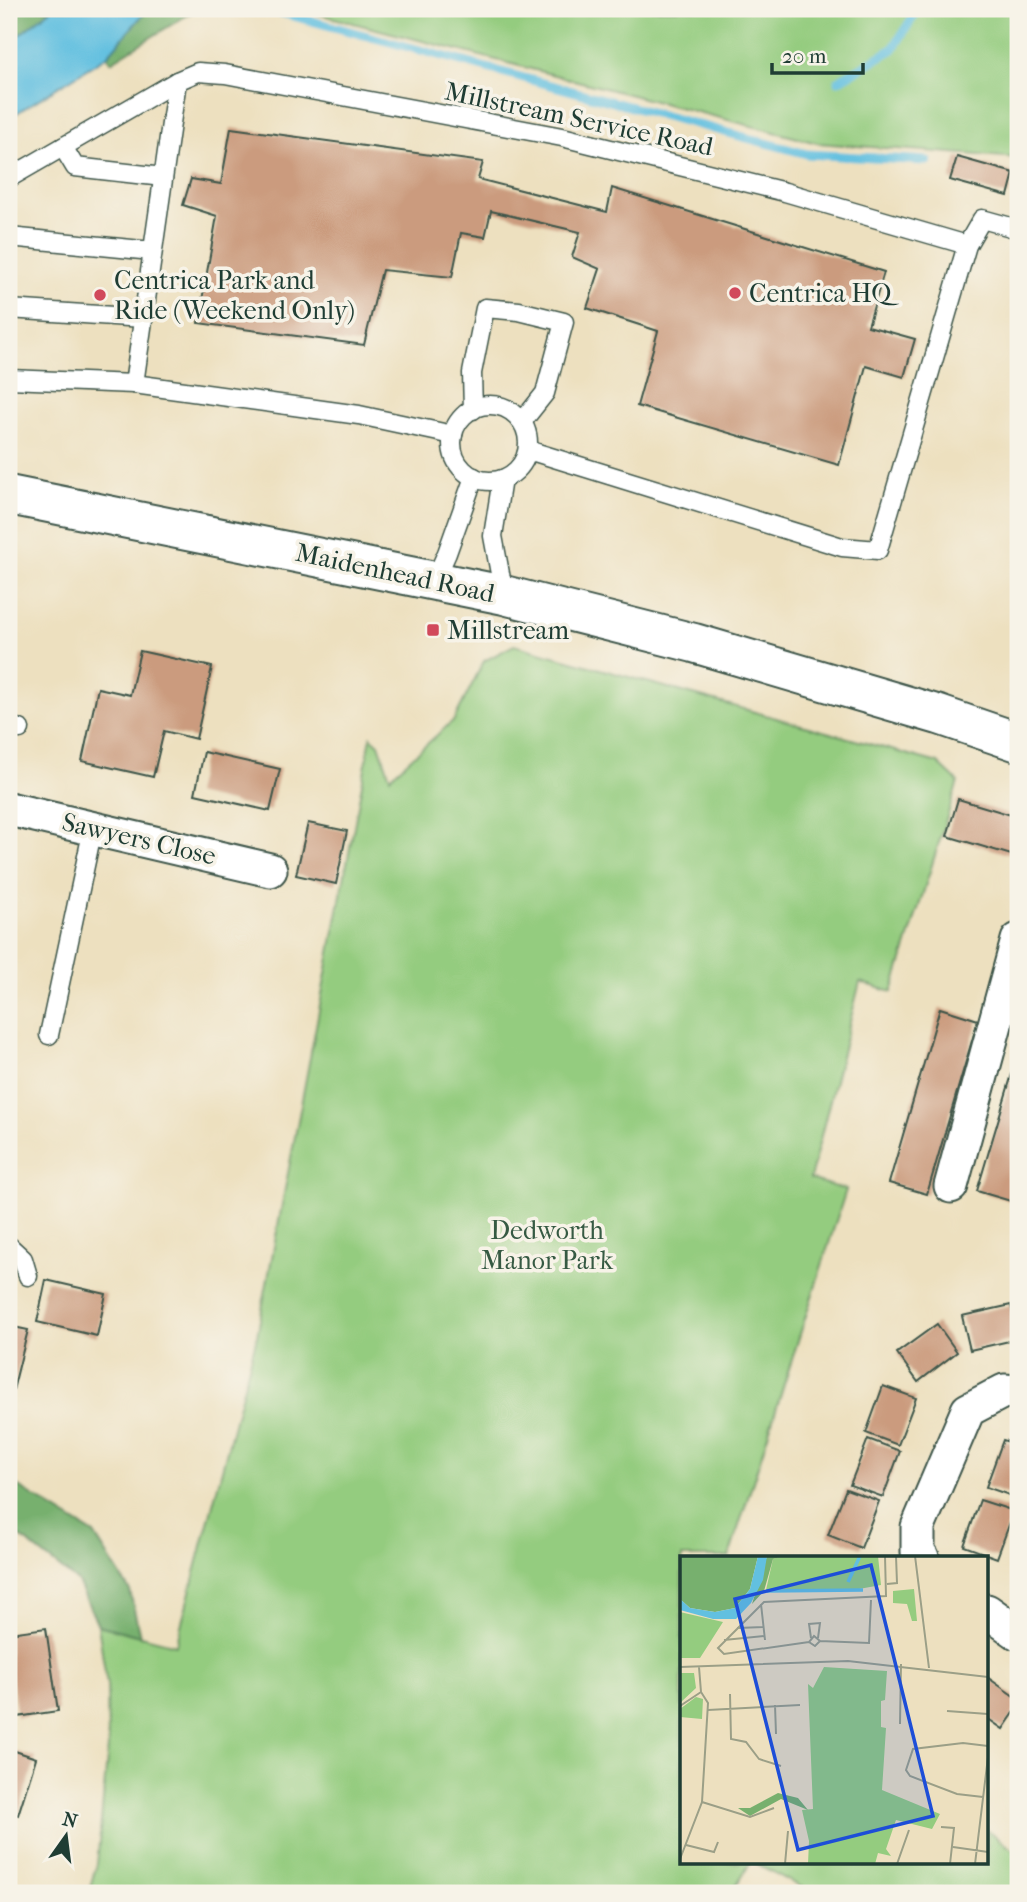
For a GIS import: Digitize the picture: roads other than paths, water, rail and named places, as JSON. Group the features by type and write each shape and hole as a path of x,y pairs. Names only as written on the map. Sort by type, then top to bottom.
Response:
{"main road":[{"name":"Maidenhead Road","path":"9,495 504,595 694,643 939,715 1018,742"}],"street":[{"name":"Sawyers Close","path":"9,808 270,870"},
{"path":"951,1186 1018,940"},
{"path":"921,1556 918,1552 918,1527 968,1410 1004,1391 1018,1392"},
{"path":"988,1612 1018,1633"}],"lane":[{"name":"Millstream Service Road","path":"9,178 177,81 198,72 225,74 562,137 785,192 967,244"},
{"path":"134,384 177,81"},
{"path":"63,147 75,167 163,177"},
{"path":"528,450 842,547 878,550 967,244 982,219 1018,229"},
{"path":"9,237 152,251"},
{"path":"473,410 472,373 485,308 519,311 564,322 545,393 522,422"},
{"path":"9,309 143,318"},
{"path":"9,379 134,384 359,415 453,435"},
{"path":"495,406 506,409 522,422 528,450 518,469 502,479 492,481 474,477 458,463 454,453 453,435 457,424 473,410 495,406"},
{"path":"435,580 474,477"},
{"path":"502,479 493,536 504,595"},
{"path":"49,1035 93,828"},
{"path":"9,1246 23,1259 28,1276"}],"water":[{"path":"52,9 148,9 107,56 9,118 9,43"}],"waterway":[{"path":"267,9 807,154 927,161"},
{"path":"838,81 893,49 918,9"}],"place":[{"name":"Centrica HQ","path":"735,293"},
{"name":"Centrica Park and Ride (Weekend Only)","path":"100,295"},
{"name":"Millstream","path":"433,630"}],"park label":[{"name":"Dedworth Manor Park","path":"547,1245"}]}
